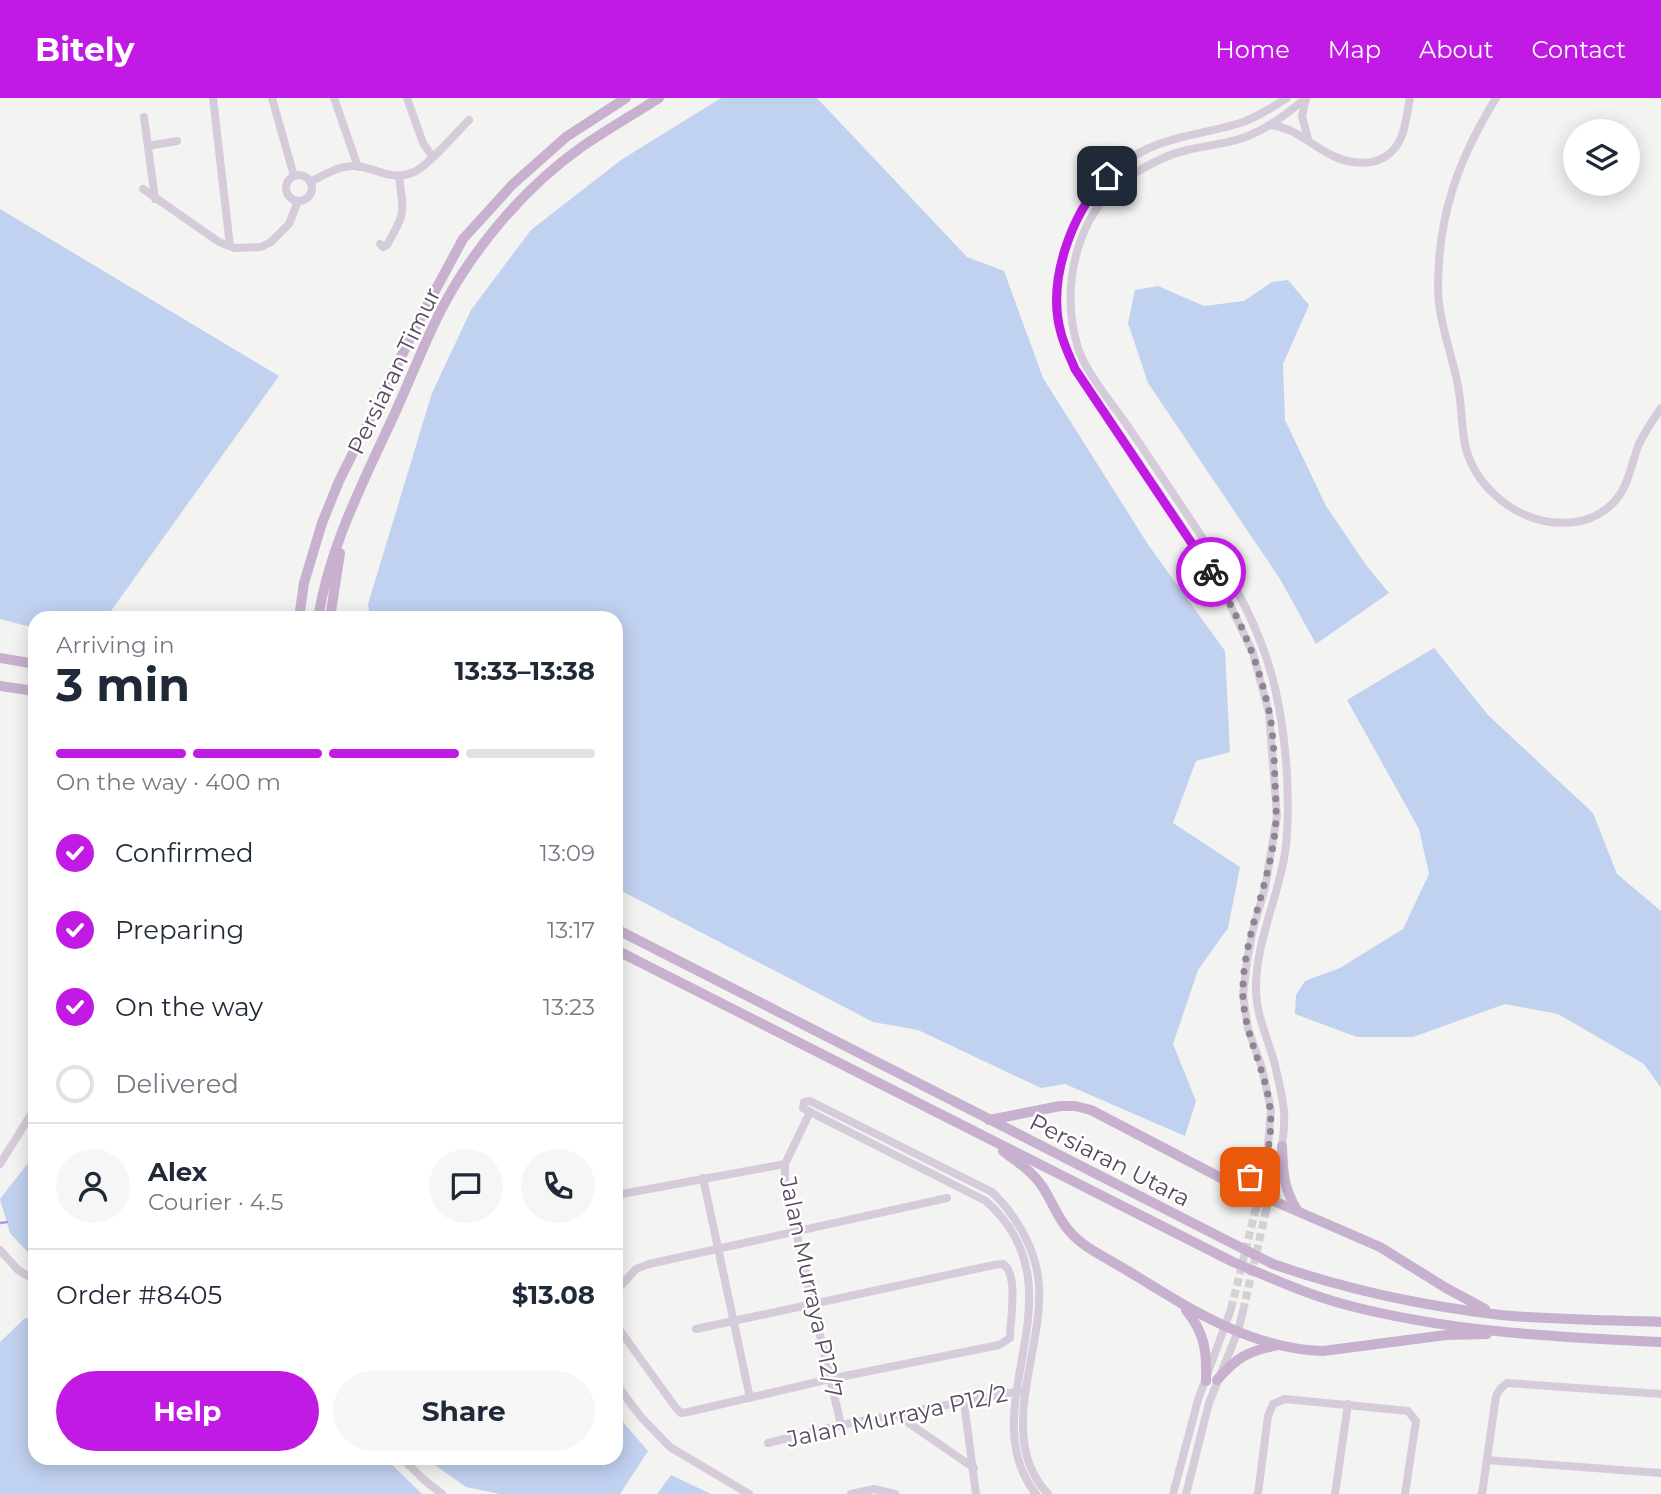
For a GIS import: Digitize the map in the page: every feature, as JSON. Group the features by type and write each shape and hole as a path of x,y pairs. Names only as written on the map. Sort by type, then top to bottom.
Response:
{"main road":[{"name":"Persiaran Timur","path":"299,611 322,523 340,481 423,313 463,239 512,185 566,137 626,98"},
{"name":"Persiaran Timur","path":"318,611 347,514 404,395 437,317 479,248 522,198 581,148 659,98"},
{"path":"331,611 347,514"},
{"path":"0,658 28,663"},
{"path":"0,686 28,690"},
{"name":"Persiaran Utara","path":"623,933 1273,1264 1341,1286 1501,1315 1661,1322"},
{"name":"Persiaran Utara","path":"623,953 1234,1262 1286,1284 1341,1303 1399,1317 1547,1337 1661,1342"},
{"path":"623,959 645,964"},
{"path":"989,1120 1060,1105 1091,1110 1223,1179 1380,1247 1458,1295 1501,1315"},
{"path":"987,1138 1029,1171 1042,1186 1059,1218 1080,1242 1182,1305 1226,1327 1279,1345 1323,1351 1446,1335 1547,1337"},
{"path":"1282,1146 1283,1180 1297,1210"},
{"path":"1223,1179 1243,1180 1250,1177 1267,1158"},
{"path":"1182,1305 1196,1322 1204,1338 1211,1380"},
{"path":"1211,1380 1234,1360 1254,1350 1279,1345"}],"street":[{"path":"213,98 230,246"},
{"path":"272,98 294,176"},
{"path":"334,98 358,167"},
{"path":"407,98 423,143 432,156"},
{"path":"1256,1208 1267,1158 1271,1110 1262,1068 1248,1029 1243,995 1253,929 1265,888 1277,816 1269,713 1253,653 1223,590 1075,369 1060,331 1058,301 1061,267 1076,218 1095,188 1120,164 1148,148 1181,136 1243,123 1287,98"},
{"path":"1266,1211 1282,1146 1284,1111 1274,1063 1260,1023 1256,990 1257,959 1284,858 1289,817 1281,709 1273,676 1252,618 1235,587 1079,351 1070,293 1080,242 1106,197 1116,187 1159,159 1248,136 1270,125 1306,98"},
{"path":"1306,98 1302,116 1308,139"},
{"path":"1270,125 1284,127 1345,162 1364,164 1386,156 1400,140 1410,98"},
{"path":"1496,98 1454,180 1440,244 1440,305 1460,390 1461,420 1471,463 1487,487 1514,510 1547,522 1579,522 1602,511 1620,493 1640,443 1661,408"},
{"path":"144,117 155,199"},
{"path":"310,181 341,167 358,167 398,177 416,172 469,120"},
{"path":"148,146 177,141"},
{"path":"294,176 302,176 310,181 312,188 309,197 298,201 290,198 286,190 287,182 294,176"},
{"path":"380,244 383,247 387,245 404,211 398,177"},
{"path":"143,189 219,242 230,246 261,247 271,242 289,224 298,201"},
{"name":"Jalan Murraya P12/7","path":"841,1425 785,1184 785,1164 810,1112 986,1201 1005,1221 1025,1259 1030,1284 1022,1391"},
{"path":"0,1164 28,1119"},
{"path":"623,1194 785,1164"},
{"path":"703,1178 750,1398"},
{"path":"623,1283 636,1269 718,1248 798,1233 947,1198"},
{"path":"0,1250 18,1270 28,1276"},
{"path":"623,1335 676,1408 681,1413 688,1412 830,1379 999,1345 1010,1338 1013,1304 1010,1272 1003,1264 994,1265 696,1329"},
{"path":"1173,1494 1211,1380 1231,1309"},
{"path":"1186,1494 1209,1403 1211,1380 1238,1331 1242,1311"},
{"path":"1482,1494 1496,1396 1507,1383 1661,1394"},
{"path":"1022,1391 1014,1413 1014,1445 1020,1468 1036,1494"},
{"path":"1022,1391 1023,1441 1030,1465 1048,1494"},
{"name":"Jalan Murraya P12/2","path":"768,1443 841,1425 1022,1391"},
{"path":"623,1393 670,1447 749,1494"},
{"path":"1258,1494 1268,1416 1273,1404 1285,1399 1408,1411 1416,1421 1405,1494"},
{"path":"964,1402 976,1494"},
{"path":"1335,1494 1348,1404"},
{"path":"897,1415 974,1468"},
{"path":"1487,1460 1661,1474"},
{"path":"409,1465 442,1494"},
{"path":"851,1494 874,1489 895,1494"}],"shaded area":[{"path":"721,98 817,98 967,257 1004,271 1043,378 1149,546 1225,651 1230,752 1196,761 1173,823 1240,867 1228,928 1198,970 1173,1044 1196,1101 1185,1136 1065,1084 1041,1088 918,1030 873,1022 623,892 623,611 369,611 368,604 432,393 471,310 531,230 621,160"},
{"path":"0,209 279,376 111,611 28,611 28,626 0,619"},
{"path":"1288,280 1309,305 1283,364 1285,420 1326,506 1366,565 1389,593 1316,644 1280,579 1148,383 1128,323 1135,290 1158,286 1204,306 1244,301 1272,282"},
{"path":"1434,648 1488,715 1593,813 1617,874 1661,911 1661,1088 1644,1064 1558,1014 1505,1004 1413,1037 1357,1037 1295,1014 1296,995 1305,981 1340,968 1403,929 1429,874 1419,829 1347,700"},
{"path":"28,1163 28,1252 10,1233 0,1199"},
{"path":"28,1318 28,1465 392,1465 422,1494 0,1494 0,1342"},
{"path":"623,1422 648,1451 620,1494 500,1494 466,1487 435,1465 623,1465"},
{"path":"671,1475 711,1494 657,1494"}],"waterway":[{"path":"0,1223 7,1222"}],"tunnel":[{"path":"1231,1309 1256,1208"},
{"path":"1243,1311 1266,1211"}],"way so far":[{"path":"1211,572 1240,622 1253,653 1269,713 1277,816 1265,888 1253,929 1243,995 1248,1029 1262,1068 1271,1110 1267,1158 1250,1177"}],"route":[{"path":"1107,176 1095,188 1080,211 1069,237 1061,267 1058,301 1060,331 1075,369 1211,572"}]}
